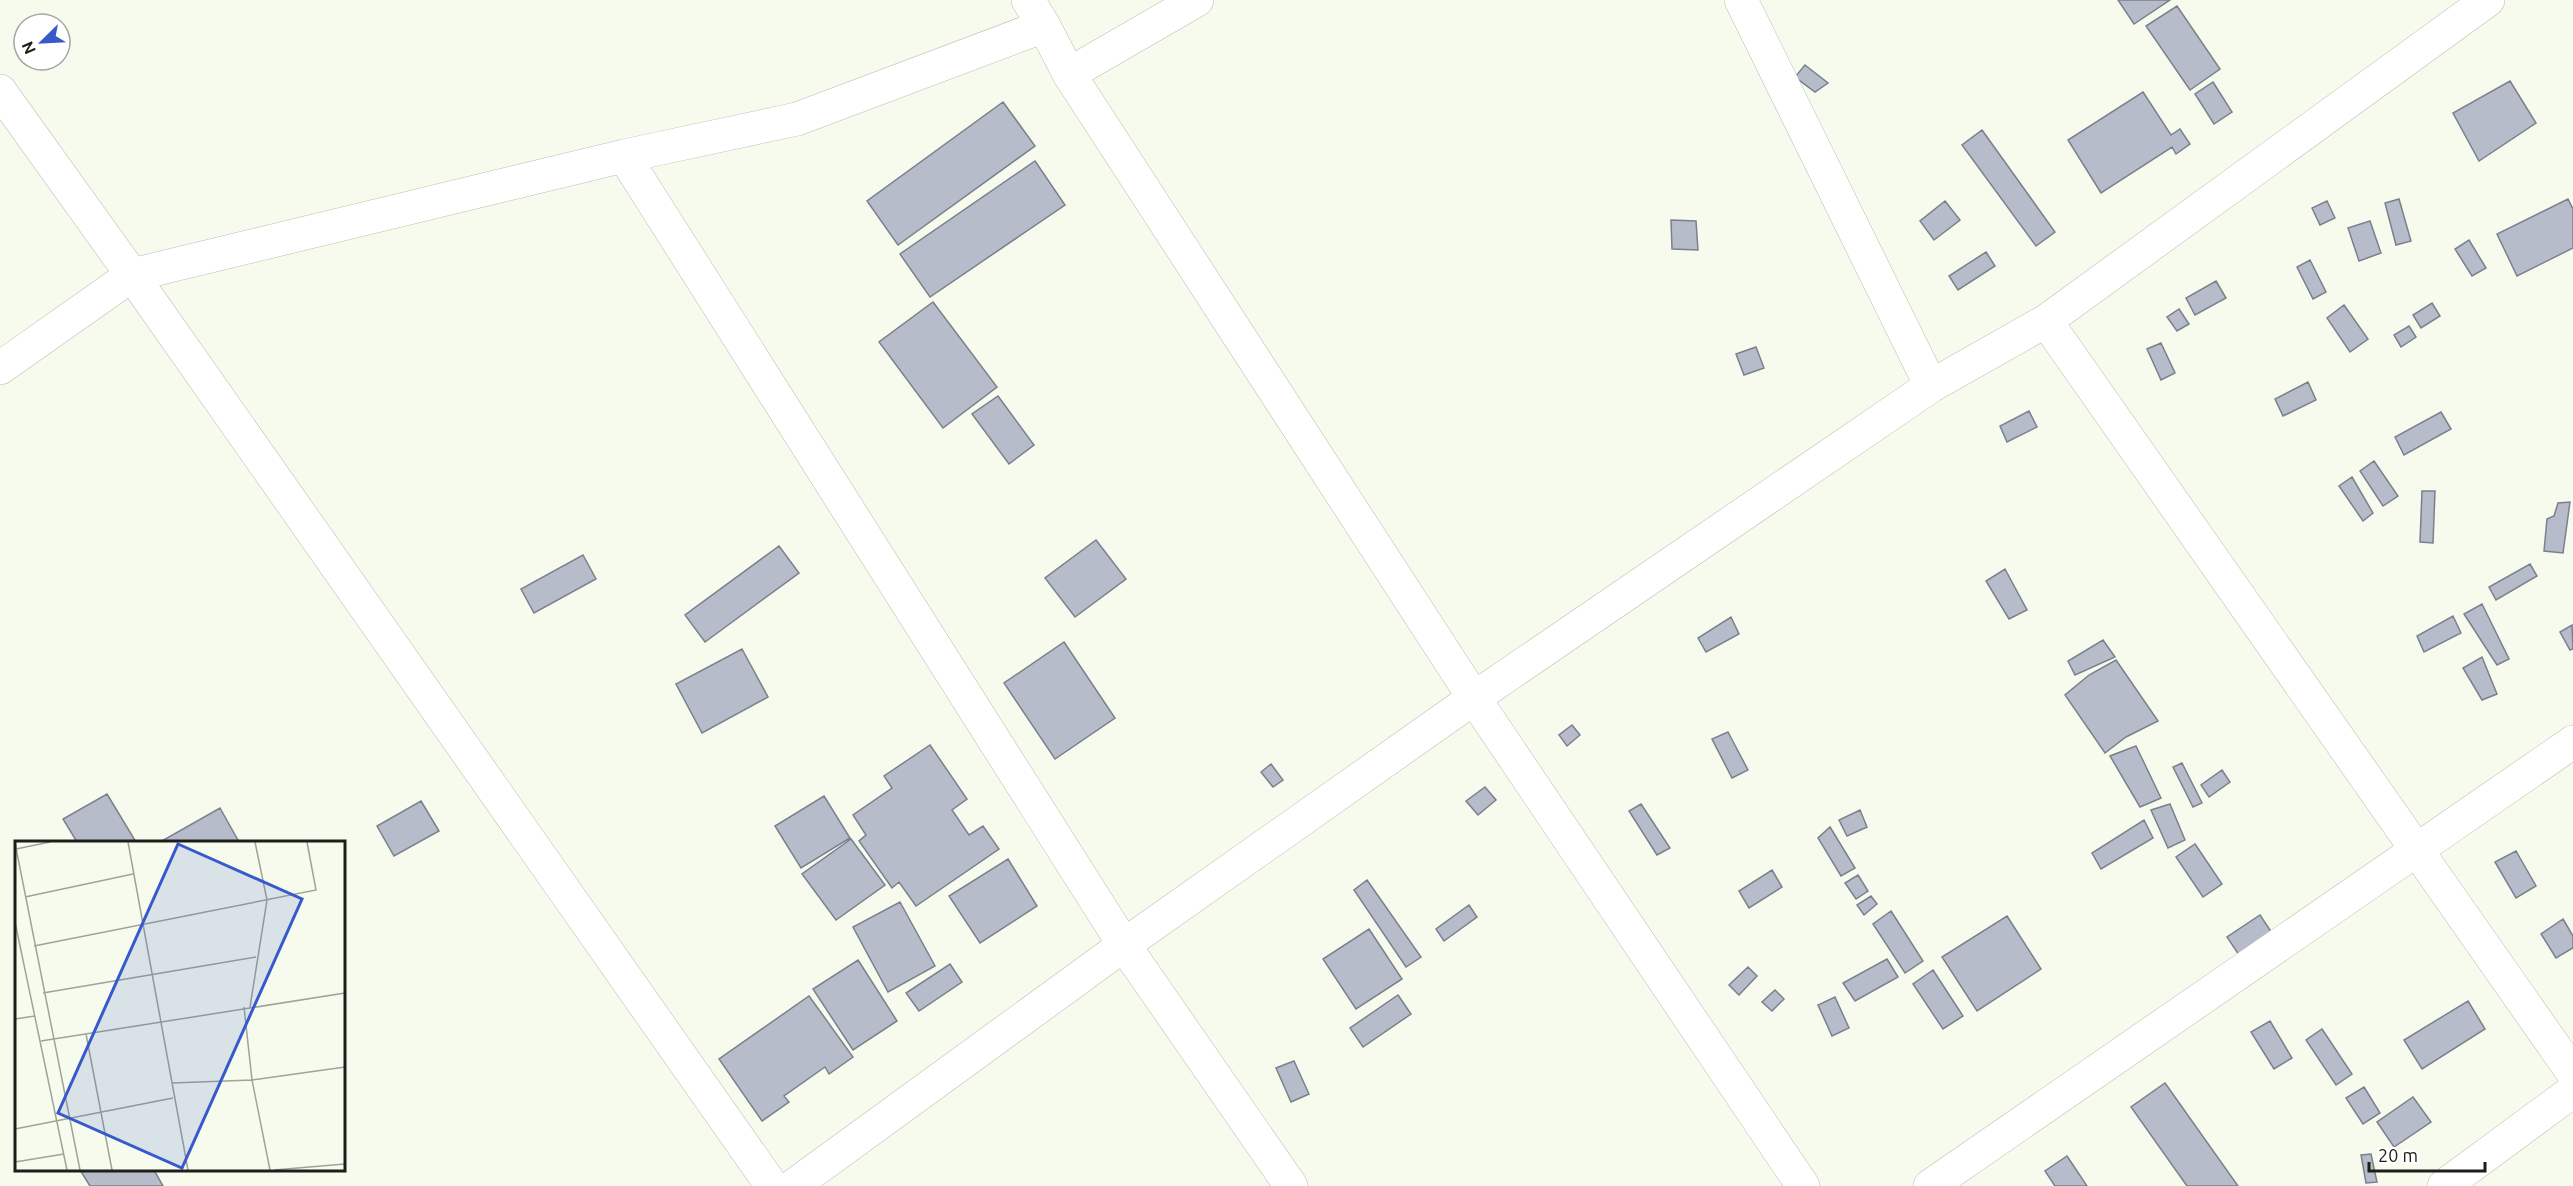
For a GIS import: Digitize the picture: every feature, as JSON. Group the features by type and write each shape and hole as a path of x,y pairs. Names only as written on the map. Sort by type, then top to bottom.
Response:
{"street":[{"path":"1069,74 1197,0"},
{"path":"1741,0 1931,386"},
{"path":"793,1186 1124,945 1474,698 1931,386 2046,321 2488,0"},
{"path":"0,368 132,274 624,156 797,119 1036,13 1069,74 1474,698 1803,1186"},
{"path":"0,91 132,274 772,1186"},
{"path":"624,156 1124,945 1291,1186"},
{"path":"2046,321 2573,1073"},
{"path":"1930,1186 2573,742"},
{"path":"2444,1186 2573,1091"}],"building":[{"path":"2118,0 2170,0 2134,24"},
{"path":"2177,6 2220,69 2190,90 2146,26"},
{"path":"1805,65 1828,83 1815,92 1795,77"},
{"path":"2510,81 2536,123 2479,161 2453,113"},
{"path":"2213,82 2232,112 2214,124 2195,94"},
{"path":"2143,92 2171,135 2180,129 2190,144 2176,154 2172,147 2101,193 2068,140"},
{"path":"1003,102 1035,146 898,245 867,201"},
{"path":"1982,130 2055,232 2036,246 1962,145"},
{"path":"1035,161 1065,205 930,297 900,254"},
{"path":"2399,199 2411,241 2396,245 2385,203"},
{"path":"2568,199 2573,209 2573,248 2517,276 2497,234"},
{"path":"1945,201 1960,220 1934,240 1920,221"},
{"path":"2327,201 2335,218 2320,225 2312,208"},
{"path":"1671,220 1696,221 1698,250 1672,249"},
{"path":"2370,221 2381,253 2359,261 2348,228"},
{"path":"2469,240 2486,268 2472,276 2455,249"},
{"path":"1986,252 1995,266 1958,290 1949,276"},
{"path":"2310,260 2326,292 2313,299 2297,267"},
{"path":"2216,281 2226,298 2195,315 2186,298"},
{"path":"933,302 997,387 943,428 879,342"},
{"path":"2432,303 2440,316 2421,328 2413,315"},
{"path":"2344,305 2368,339 2350,352 2327,318"},
{"path":"2179,309 2189,324 2177,331 2167,317"},
{"path":"2409,326 2416,337 2401,347 2394,335"},
{"path":"2161,343 2175,373 2161,380 2147,349"},
{"path":"1756,347 1764,368 1744,375 1736,354"},
{"path":"2308,382 2316,400 2283,416 2275,399"},
{"path":"998,396 1034,445 1009,464 972,414"},
{"path":"2029,411 2037,427 2007,442 2000,426"},
{"path":"2441,412 2451,429 2404,455 2395,437"},
{"path":"2374,461 2398,496 2383,506 2360,471"},
{"path":"2352,477 2373,513 2363,521 2339,486"},
{"path":"2422,491 2435,491 2433,543 2420,542"},
{"path":"2570,502 2563,553 2544,551 2547,519 2554,516 2558,503"},
{"path":"1096,540 1126,579 1075,617 1045,578"},
{"path":"779,546 799,573 705,642 685,615"},
{"path":"583,555 596,579 534,613 521,589"},
{"path":"2530,564 2537,576 2496,600 2489,587"},
{"path":"2005,569 2027,610 2009,619 1986,581"},
{"path":"2482,604 2509,659 2497,665 2464,614"},
{"path":"2453,616 2461,633 2424,652 2417,636"},
{"path":"1731,617 1739,634 1706,652 1698,638"},
{"path":"2572,625 2573,649 2570,650 2560,632"},
{"path":"2103,640 2115,657 2075,675 2068,661"},
{"path":"1064,642 1115,718 1055,759 1004,683"},
{"path":"742,649 768,697 702,733 676,684"},
{"path":"2482,657 2497,694 2482,700 2463,668"},
{"path":"2116,660 2158,721 2126,737 2105,753 2065,695 2089,675"},
{"path":"1572,725 1580,735 1567,746 1559,735"},
{"path":"1728,732 1748,770 1732,778 1712,739"},
{"path":"930,745 967,799 952,810 969,835 983,826 999,849 916,906 899,882 892,888 859,841 866,835 853,815 892,788 884,776"},
{"path":"2136,746 2161,798 2140,807 2110,756"},
{"path":"2182,763 2202,803 2193,807 2173,767"},
{"path":"1271,764 1283,780 1273,787 1261,772"},
{"path":"2222,770 2230,782 2209,797 2201,785"},
{"path":"1485,787 1496,800 1478,815 1466,801"},
{"path":"107,794 135,841 76,841 63,819"},
{"path":"824,796 850,838 801,868 775,826"},
{"path":"421,801 439,831 394,856 377,826"},
{"path":"1641,804 1670,848 1657,855 1629,811"},
{"path":"2170,804 2185,840 2168,848 2151,810"},
{"path":"220,808 238,841 162,841"},
{"path":"1860,810 1867,827 1847,836 1839,820"},
{"path":"2144,820 2153,838 2101,869 2092,853"},
{"path":"1830,827 1855,868 1841,876 1818,838"},
{"path":"851,839 885,885 836,920 802,874"},
{"path":"2195,844 2222,884 2203,897 2176,857"},
{"path":"2516,851 2536,886 2516,898 2495,862"},
{"path":"1008,859 1037,906 980,943 949,896"},
{"path":"1772,870 1782,887 1749,908 1739,891"},
{"path":"1858,875 1868,891 1856,899 1845,883"},
{"path":"1367,880 1421,957 1406,967 1354,890"},
{"path":"1871,896 1877,904 1864,915 1857,905"},
{"path":"900,902 935,966 888,992 853,927"},
{"path":"1469,905 1477,917 1444,941 1436,929"},
{"path":"1891,911 1923,961 1905,973 1873,924"},
{"path":"2260,915 2274,936 2241,958 2227,937"},
{"path":"2007,916 2041,969 1977,1011 1942,957"},
{"path":"2563,919 2573,936 2573,948 2556,958 2541,934"},
{"path":"1369,929 1402,979 1356,1009 1323,959"},
{"path":"1887,959 1898,977 1855,1001 1843,983"},
{"path":"858,960 897,1021 853,1050 813,989"},
{"path":"950,964 962,982 919,1011 906,993"},
{"path":"1748,967 1757,976 1739,995 1729,985"},
{"path":"1933,970 1963,1016 1943,1029 1913,984"},
{"path":"1775,990 1784,999 1772,1011 1762,1002"},
{"path":"1398,995 1411,1014 1363,1047 1350,1028"},
{"path":"809,996 853,1057 829,1074 825,1067 784,1096 789,1102 762,1121 719,1059"},
{"path":"1835,997 1849,1028 1832,1036 1818,1005"},
{"path":"2468,1001 2485,1029 2422,1069 2404,1040"},
{"path":"2270,1021 2292,1058 2274,1069 2251,1032"},
{"path":"2322,1029 2352,1074 2336,1085 2306,1040"},
{"path":"1294,1061 1309,1094 1291,1102 1276,1068"},
{"path":"2165,1083 2238,1186 2187,1186 2131,1107"},
{"path":"2364,1087 2380,1113 2363,1124 2346,1098"},
{"path":"2413,1097 2431,1122 2394,1147 2377,1122"},
{"path":"2371,1154 2377,1182 2366,1183 2361,1155"},
{"path":"2067,1156 2087,1186 2055,1186 2045,1171"},
{"path":"81,1171 155,1171 163,1186 90,1186"}]}
